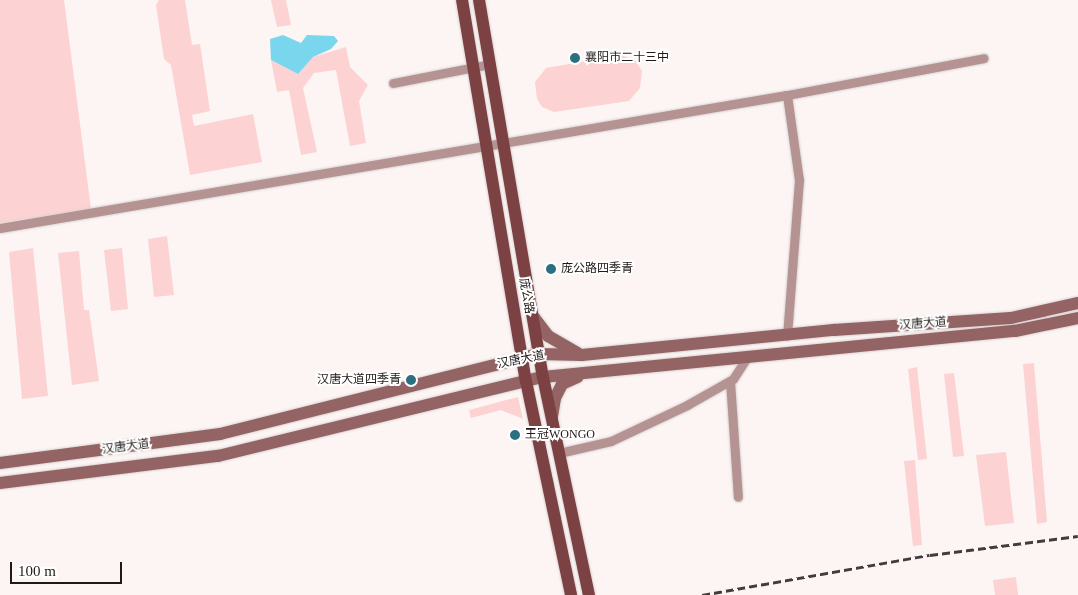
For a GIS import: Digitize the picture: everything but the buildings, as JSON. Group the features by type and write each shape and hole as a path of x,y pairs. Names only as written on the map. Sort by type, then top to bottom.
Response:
{"main road":[{"name":"庞公路","path":"462,0 526,382 571,595"},
{"name":"庞公路","path":"479,0 543,377 589,595"},
{"name":"汉唐大道","path":"0,463 220,434 539,354 582,355 1012,318 1078,303"},
{"path":"533,316 548,336 582,355"},
{"name":"汉唐大道","path":"0,484 218,456 543,377 746,359 1015,331 1078,318"},
{"path":"505,363 517,350 519,336"},
{"path":"552,420 555,398 562,384 586,373"},
{"path":"508,386 520,390 532,409"}],"street":[{"path":"0,228 787,95 984,58"},
{"path":"393,83 490,64"},
{"path":"787,95 799,180 787,336"},
{"path":"559,453 611,441 688,405 730,381 746,359"},
{"path":"730,381 738,497"}],"shaded area":[{"path":"0,0 64,0 91,209 0,223"},
{"path":"159,0 185,0 192,45 200,44 210,111 192,115 194,126 253,114 262,162 190,175 171,65 164,59 156,5"},
{"path":"271,0 286,0 291,25 277,27"},
{"path":"346,47 350,67 368,85 359,101 366,143 350,146 336,70 314,73 303,88 317,152 301,155 289,90 277,92 271,60 298,74 313,57"},
{"path":"621,55 635,60 642,71 640,88 629,101 554,112 542,107 537,99 535,82 546,68"},
{"path":"167,236 174,295 154,297 148,239"},
{"path":"33,248 48,396 22,399 9,252"},
{"path":"122,248 128,309 111,311 104,250"},
{"path":"79,251 84,310 89,310 99,381 72,385 58,253"},
{"path":"1034,363 1047,522 1037,524 1023,364"},
{"path":"917,367 927,459 918,460 908,369"},
{"path":"954,373 964,456 953,457 944,374"},
{"path":"518,397 523,419 501,410 471,418 469,410"},
{"path":"1006,452 1014,523 985,526 976,455"},
{"path":"915,460 922,545 913,546 904,461"},
{"path":"1016,577 1018,595 995,595 993,580"}],"water":[{"path":"283,35 301,43 307,35 334,36 338,41 331,49 313,57 298,74 271,60 270,39"}],"railway":[{"path":"702,595 930,555 1078,536"}],"place":[{"name":"襄阳市二十三中","path":"575,58"},
{"name":"庞公路四季青","path":"551,269"},
{"name":"汉唐大道四季青","path":"411,380"},
{"name":"王冠WONGO","path":"515,435"}]}
